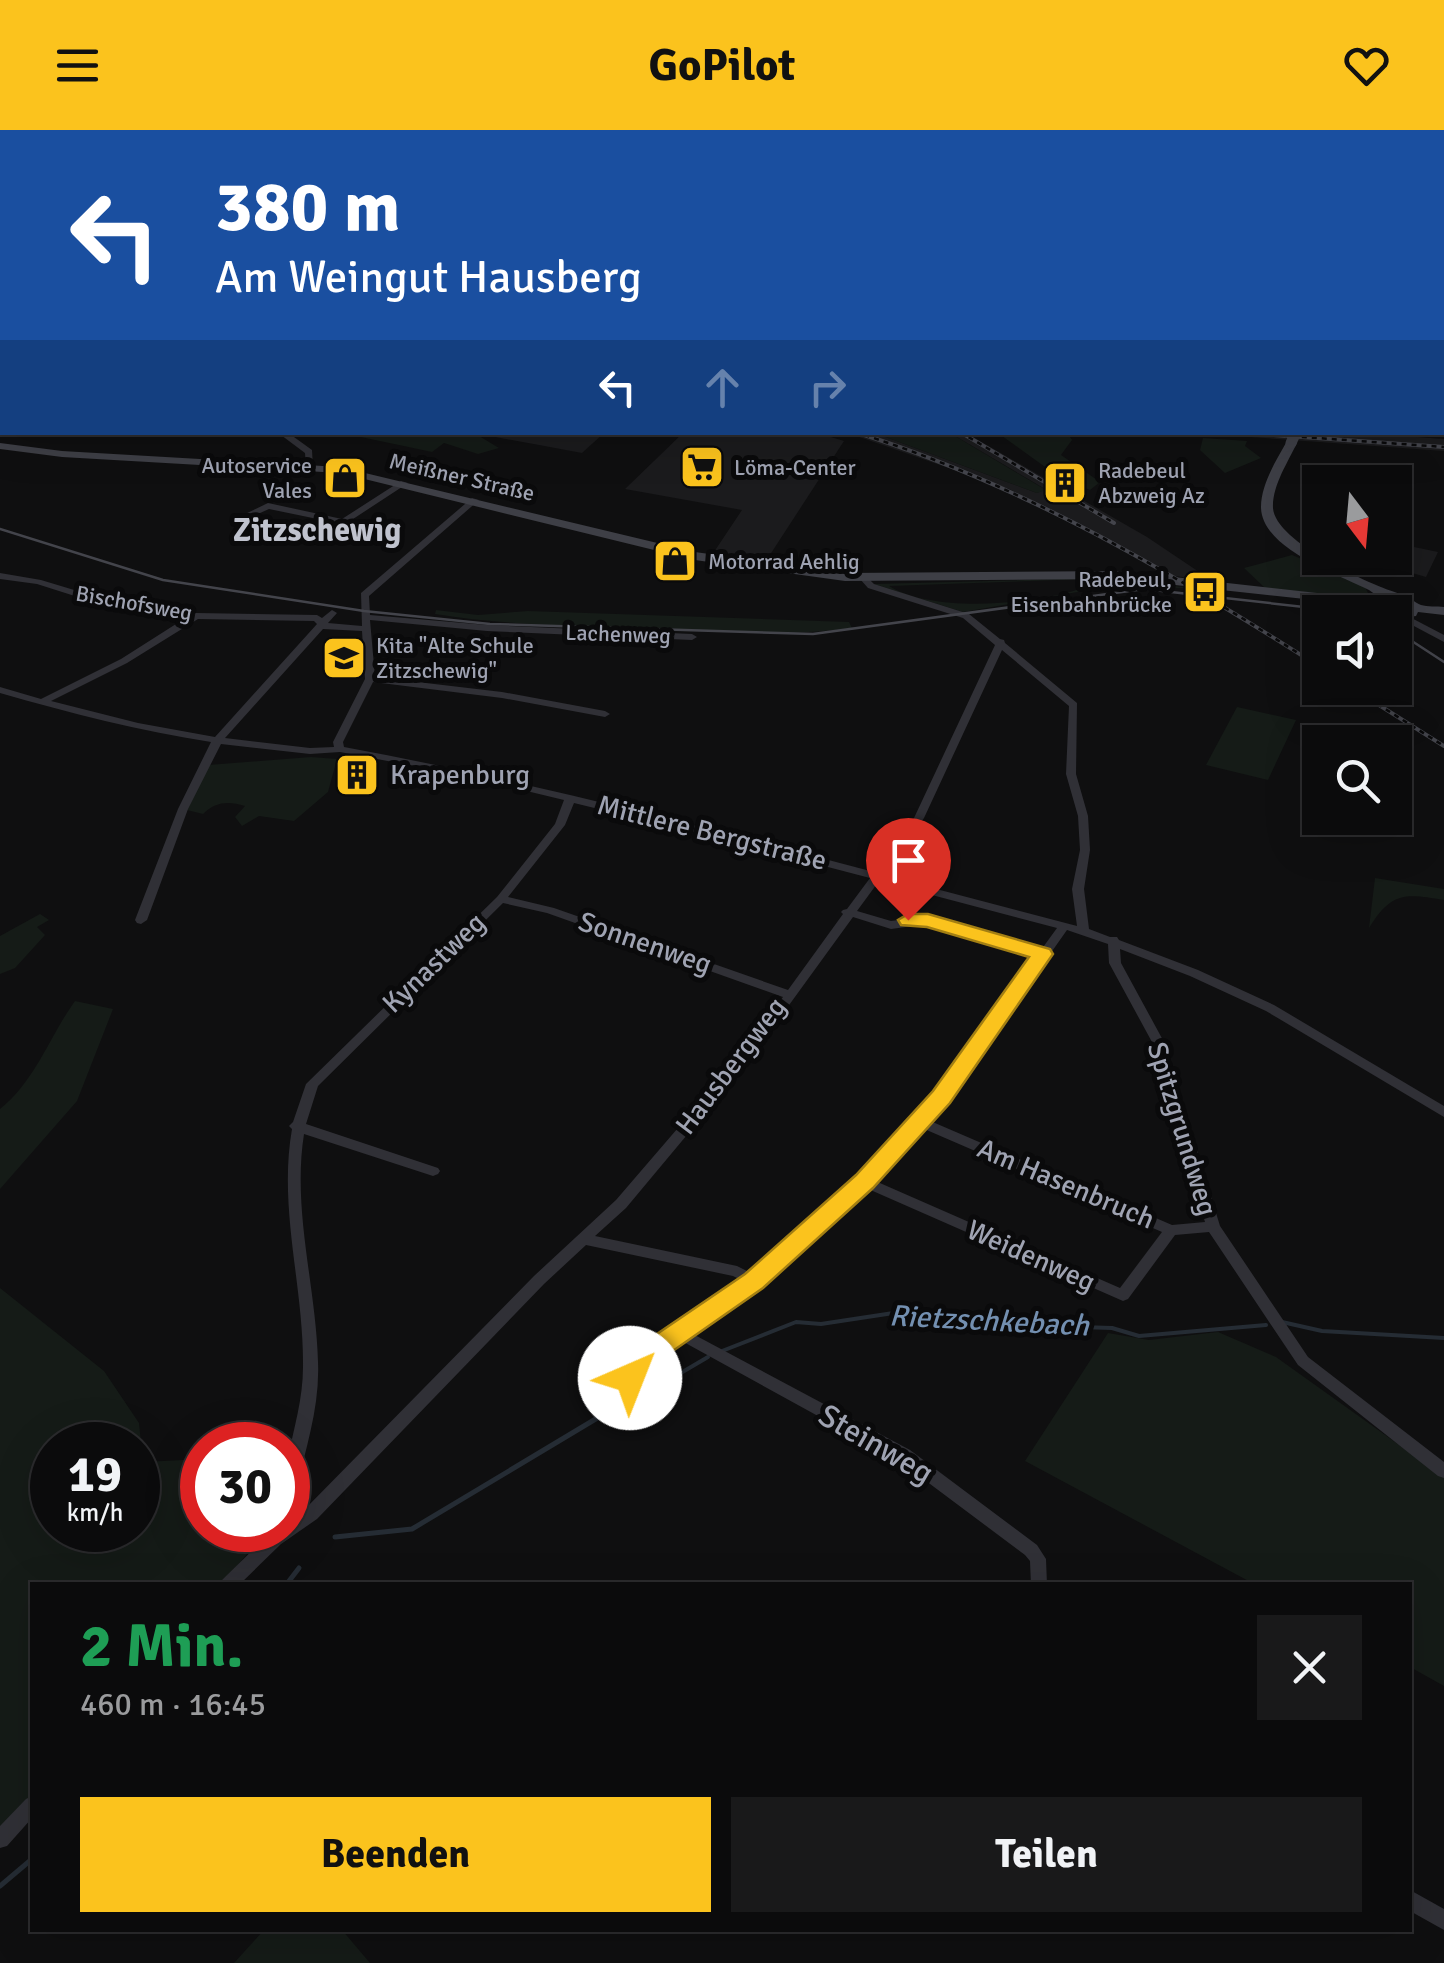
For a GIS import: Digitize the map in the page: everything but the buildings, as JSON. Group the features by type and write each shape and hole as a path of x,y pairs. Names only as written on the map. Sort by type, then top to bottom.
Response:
{"main road":[{"path":"1294,438 1267,505 1272,526 1295,548 1364,580 1375,595"},
{"name":"Meißner Straße","path":"0,446 62,454 310,467 404,483 730,562 864,579"},
{"path":"864,579 1120,575 1302,595"},
{"path":"1412,605 1415,608"},
{"path":"1412,609 1444,611"}],"street":[{"path":"286,435 309,452 310,467"},
{"path":"343,522 263,506 243,517 321,537 404,483"},
{"path":"340,749 338,742 370,679 364,595 475,500"},
{"path":"289,531 310,517"},
{"name":"Bischofsweg","path":"0,576 44,583 74,596 196,616 298,616 322,620 324,626 366,630"},
{"path":"864,579 871,586 966,616 1075,709 1071,774 1083,816 1085,850 1078,890 1084,930"},
{"path":"141,920 183,809 217,741 332,613"},
{"path":"42,702 124,661 196,616"},
{"name":"Lachenweg","path":"365,616 486,628 692,637"},
{"path":"1412,623 1444,640"},
{"name":"Hausbergweg","path":"310,1514 621,1204 743,1060 787,994 919,818 1001,642"},
{"path":"370,679 502,694 604,714"},
{"name":"Mittlere Bergstraße","path":"0,690 90,717 217,741 322,752 340,749 570,798 1064,924 1113,940 1270,1008 1444,1112"},
{"path":"0,704 17,695"},
{"name":"Kynastweg","path":"304,1422 311,1363 298,1240 296,1126 312,1084 501,899 560,825 570,798"},
{"name":"Sonnenweg","path":"501,899 550,910 787,994"},
{"path":"847,912 891,925 928,920 1042,954"},
{"path":"634,1399 630,1378 636,1362 754,1281 864,1182 921,1122 1064,924"},
{"name":"Spitzgrundweg","path":"1113,940 1114,963 1158,1042 1212,1227 1303,1361 1444,1471"},
{"name":"Am Hasenbruch","path":"921,1122 1171,1230 1212,1227"},
{"path":"296,1126 433,1171"},
{"name":"Weidenweg","path":"864,1182 1122,1296 1171,1230"},
{"path":"582,1239 737,1271 754,1281"},
{"name":"Steinweg","path":"678,1333 924,1468 1031,1550 1038,1559 1039,1582"},
{"name":"Hausbergweg","path":"231,1582 260,1552"},
{"path":"0,1839 30,1806"},
{"path":"1412,1901 1444,1920"}],"shaded area":[{"path":"351,435 477,435 499,448 478,454 444,443 432,452"},
{"path":"485,435 602,435 582,453"},
{"path":"681,435 824,435 844,441 764,564 712,555 742,510 625,489"},
{"path":"854,435 880,435 1037,493 1045,489 953,435 969,435 1147,537 1214,582 1169,575 1009,489"},
{"path":"880,435 953,435 1046,490 1037,493"},
{"path":"1001,435 1069,435 1072,440 1061,455 1100,482 1090,490 1059,477"},
{"path":"1222,435 1389,435 1444,439 1444,451"},
{"path":"1203,438 1247,441 1245,446 1261,458 1225,473 1200,450"},
{"path":"1412,547 1438,552 1426,577 1412,573"},
{"path":"1292,555 1302,559 1302,575 1340,575 1364,585 1369,595 1265,588 1244,568"},
{"path":"1102,578 1191,588 1106,587 963,612 874,584","holes":["1087,579 1094,584 1048,597 991,603 934,601 889,586"]},
{"path":"436,610 478,615 528,611 849,622 852,628 755,633 546,625 463,618 435,614"},
{"path":"1237,707 1296,720 1268,780 1206,765"},
{"path":"311,757 337,759 328,792 294,821 259,816 242,826 235,817 245,806 234,803 218,804 203,814 187,810 208,765"},
{"path":"1375,878 1444,889 1444,900 1400,898 1385,907 1369,928"},
{"path":"40,914 49,920 37,927 45,935 15,968 0,974 0,936"},
{"path":"75,1001 113,1009 77,1101 0,1189 0,1109 33,1072"},
{"path":"0,1288 104,1371 138,1422 30,1422 30,1552 160,1552 160,1461 180,1460 180,1552 249,1552 224,1582 30,1582 30,1796 0,1829"},
{"path":"1218,1332 1276,1357 1444,1477 1444,1686 1412,1668 1412,1582 1250,1582 1025,1461 1108,1333 1149,1340"},
{"path":"262,1932 344,1932 370,1963 234,1963"}],"waterway":[{"name":"Rietzschkebach","path":"722,1351 796,1322 821,1324 900,1312 946,1323 1112,1328 1139,1336 1266,1325"},
{"name":"Rietzschkebach","path":"1282,1322 1322,1331 1444,1338"},
{"name":"Rietzschkebach","path":"654,1389 650,1391 708,1357"},
{"name":"Rietzschkebach","path":"335,1537 412,1529 624,1402"},
{"name":"Rietzschkebach","path":"288,1582 299,1568"},
{"name":"Rietzschkebach","path":"0,1886 30,1861"}],"tram line":[{"path":"0,529 163,580 364,611 490,624 813,634 1144,589 1302,607"},
{"path":"1412,641 1444,662"}],"railway":[{"path":"864,435 978,478 1095,534 1302,656"},
{"path":"965,435 1114,523"},
{"path":"1274,435 1444,447"},
{"path":"1379,705 1444,746"}],"place":[{"name":"Löma-Center","path":"702,467"},
{"name":"Autoservice Vales","path":"345,478"},
{"name":"Radebeul Abzweig Az","path":"1065,483"},
{"name":"Motorrad Aehlig","path":"675,561"},
{"name":"Radebeul, Eisenbahnbrücke","path":"1205,592"},
{"name":"Kita \"Alte Schule Zitzschewig\"","path":"344,658"},
{"name":"Krapenburg","path":"357,775"}],"district":[{"name":"Zitzschewig","path":"317,530"}],"route":[{"path":"630,1378 636,1362 754,1281 864,1182 942,1097 1042,954 928,920 908,920"}]}
